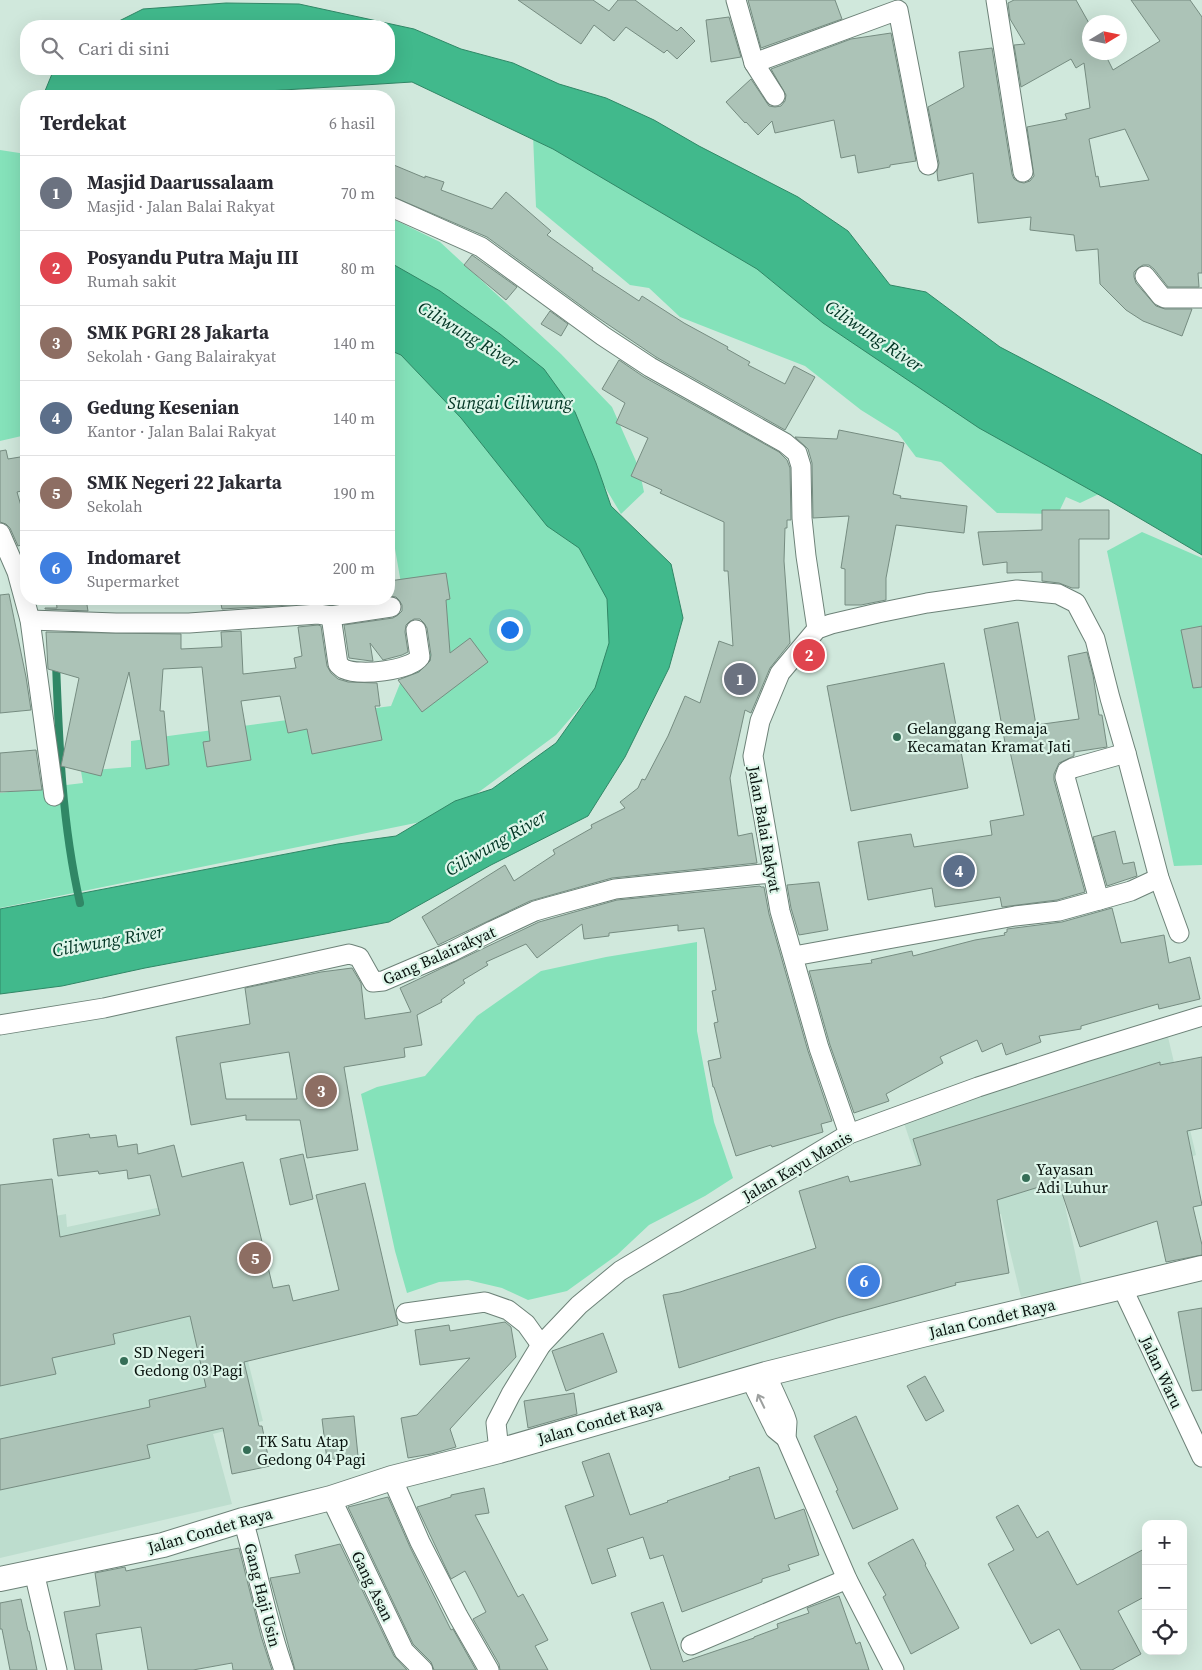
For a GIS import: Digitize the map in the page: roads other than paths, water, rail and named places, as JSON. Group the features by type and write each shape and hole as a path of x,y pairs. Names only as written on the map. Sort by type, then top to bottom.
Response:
{"street":[{"path":"996,0 1023,172"},
{"path":"732,1 754,63 775,96"},
{"path":"754,63 896,5 928,165"},
{"path":"395,209 480,247 603,336 650,367 785,443 797,453 802,466 802,518 817,629 831,624 911,606 1017,590 1058,594 1076,603 1095,639 1159,878 1179,933"},
{"path":"1145,276 1161,296 1165,298 1202,298"},
{"path":"0,533 20,583"},
{"path":"26,605 30,620 54,796"},
{"path":"30,620 189,623 318,614 330,616 391,607"},
{"path":"330,616 338,664 344,669 384,672 412,665 420,657 416,630"},
{"name":"Jalan Balai Rakyat","path":"817,629 780,673 760,721 752,756 780,911 819,1048 849,1134"},
{"path":"1099,900 1066,777 1067,771 1126,753"},
{"name":"Gang Balairakyat","path":"0,1025 104,1008 349,954 359,958 373,982 383,982 465,946 487,933 535,911 615,889 772,873"},
{"path":"794,956 1015,916 1059,911 1131,891 1159,878"},
{"name":"Jalan Kayu Manis","path":"499,1451 496,1423 541,1345 578,1305 620,1271 849,1134 987,1084 1202,1016"},
{"name":"Jalan Condet Raya","path":"0,1579 163,1545 243,1520 330,1498 392,1478 499,1451 758,1376 849,1352 1202,1268"},
{"name":"Jalan Waru","path":"1122,1287 1202,1457"},
{"path":"406,1313 485,1302 508,1310 526,1324 541,1345"},
{"path":"758,1376 785,1416 786,1438 847,1579 894,1670"},
{"path":"392,1478 420,1542 458,1616 489,1670"},
{"name":"Gang Asan","path":"330,1498 404,1651 423,1670"},
{"name":"Gang Haji Usin","path":"243,1520 256,1564 268,1621 284,1670"},
{"path":"34,1572 57,1670"},
{"path":"691,1645 847,1579"}],"water":[{"path":"226,3 299,4 373,20 121,20 143,9"},
{"name":"Ciliwung River","path":"395,25 414,29 461,49 513,63 559,84 606,98 654,120 699,146 798,197 848,231 890,285 926,292 1000,347 1202,455 1202,555 1112,502 979,428 823,323 757,269 553,149 412,82 283,90 45,90 52,75 395,75"},
{"name":"Sungai Ciliwung","path":"395,265 440,291 500,334 544,369 575,412 611,506 671,564 683,618 669,668 625,757 588,816 491,865 389,922 145,968 62,986 0,994 0,909 338,844 396,836 455,801 492,789 556,743 595,688 609,643 607,599 579,548 547,526 461,418 401,355 395,352"}],"waterway":[{"path":"56,663 65,814 80,903"}],"place":[{"name":"Posyandu Putra Maju III","path":"809,655"},
{"name":"Masjid Daarussalaam","path":"740,679"},
{"name":"Gelanggang Remaja Kecamatan Kramat Jati","path":"897,737"},
{"name":"Gedung Kesenian","path":"959,871"},
{"name":"SMK PGRI 28 Jakarta","path":"321,1091"},
{"name":"Yayasan Adi Luhur","path":"1026,1178"},
{"name":"SMK Negeri 22 Jakarta","path":"255,1258"},
{"name":"Indomaret","path":"864,1281"},
{"name":"SD Negeri Gedong 03 Pagi","path":"124,1361"},
{"name":"TK Satu Atap Gedong 04 Pagi","path":"247,1450"}]}
